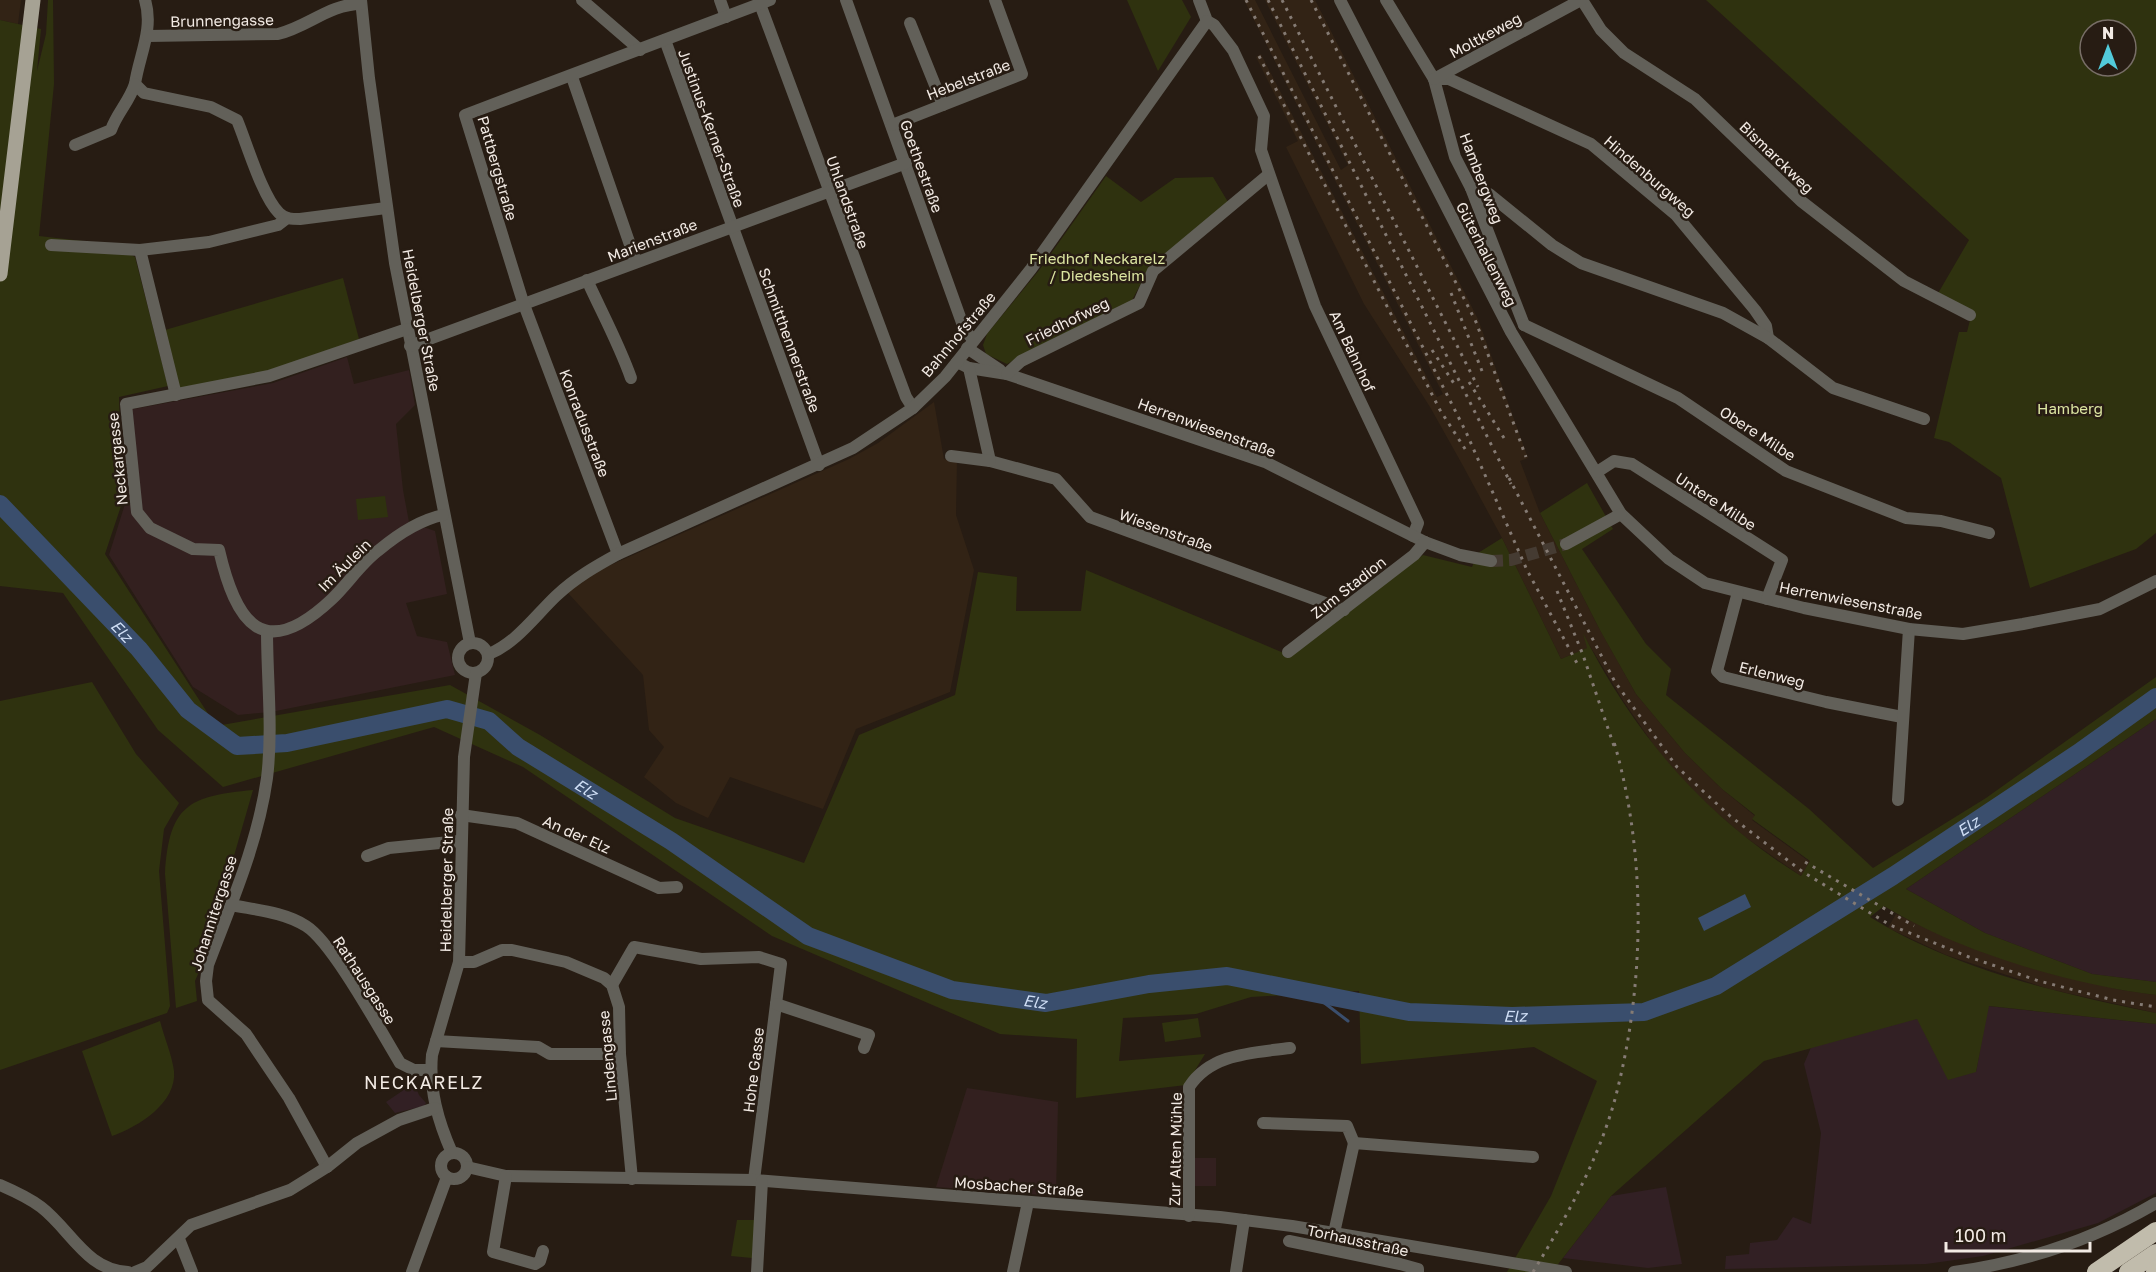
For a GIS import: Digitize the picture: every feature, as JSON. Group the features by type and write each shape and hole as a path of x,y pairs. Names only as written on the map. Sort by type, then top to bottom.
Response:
{"highway":[{"path":"2096,1272 2156,1232"},
{"path":"2128,1272 2156,1253"}],"main road":[{"path":"0,274 33,0"}],"street":[{"path":"75,145 111,130 115,118 129,102 139,59 148,36 145,0"},
{"path":"582,0 640,50"},
{"path":"720,0 726,17"},
{"name":"Goethestraße","path":"846,0 971,344"},
{"name":"Hebelstraße","path":"892,125 1022,74 995,0"},
{"path":"1199,0 1207,21"},
{"name":"Güterhallenweg","path":"1340,0 1511,332 1621,514"},
{"name":"Hambergweg","path":"1386,0 1434,79 1455,157 1471,188 1524,325"},
{"name":"Moltkeweg","path":"1434,79 1581,0"},
{"name":"Bismarckweg","path":"1581,0 1601,30 1624,53 1695,99 1801,201 1904,281 1970,315"},
{"name":"Brunnengasse","path":"148,36 278,34 296,30 335,7 361,2"},
{"name":"Heidelberger Straße","path":"361,2 386,208 410,345 470,643"},
{"name":"Pattbergstraße","path":"523,302 465,115 572,77 765,2"},
{"name":"Uhlandstraße","path":"765,2 828,190 906,397 913,408"},
{"name":"Am Bahnhof","path":"1207,21 1214,25 1233,50 1264,116 1261,150 1268,174 1315,306 1418,523 1413,536"},
{"name":"Bahnhofstraße","path":"489,654 502,649 557,595 583,574 618,554 819,465 870,438 913,408 957,362 1031,268 1207,21"},
{"path":"910,23 943,105"},
{"name":"Justinus-Kerner-Straße","path":"665,40 731,225"},
{"path":"572,77 636,262"},
{"name":"Hindenburgweg","path":"1434,79 1449,79 1591,144 1676,215 1755,310 1766,326 1768,338"},
{"path":"135,84 144,93 212,107 237,120 263,186 278,213 287,218 300,219 386,208"},
{"name":"Marienstraße","path":"410,345 731,225 906,163"},
{"name":"Friedhofweg","path":"1007,374 1021,361 1041,350 1139,303 1153,271 1268,174"},
{"path":"1471,188 1489,194 1552,245 1581,263 1724,313 1768,338 1802,367 1833,388 1924,419"},
{"path":"51,245 140,250 209,242 278,225 287,218"},
{"name":"Schmitthennerstraße","path":"731,225 819,465"},
{"path":"140,250 176,395"},
{"path":"588,280 610,332 619,342 631,378"},
{"name":"Konradusstraße","path":"523,302 618,554"},
{"path":"1511,332 1524,325"},
{"name":"Obere Milbe","path":"1524,325 1678,398 1786,471 1906,518 1941,521 1989,533"},
{"name":"Neckargasse","path":"267,631 251,626 236,605 219,550 193,549 150,528 137,512 126,404 269,376 407,328"},
{"name":"Herrenwiesenstraße","path":"971,344 1007,374"},
{"name":"Herrenwiesenstraße","path":"957,362 969,368 1007,374 1265,462 1425,542 1460,555 1491,561"},
{"path":"969,368 990,461"},
{"name":"Wiesenstraße","path":"951,456 990,461 1056,479 1090,517 1344,610"},
{"name":"Untere Milbe","path":"1597,472 1614,461 1632,465 1782,560 1767,599"},
{"path":"1566,544 1621,514"},
{"name":"Herrenwiesenstraße","path":"1621,514 1643,537 1689,574 1705,583 1767,599 1909,629 1963,634 2023,624 2100,609 2156,581"},
{"name":"Im Äulein","path":"267,631 282,630 308,619 332,599 378,550 423,521 443,515"},
{"name":"Zum Stadion","path":"1288,652 1414,555 1425,542"},
{"name":"Erlenweg","path":"1738,592 1717,670 1723,677 1826,702 1902,717"},
{"path":"1898,800 1909,629"},
{"name":"Johannitergasse","path":"267,631 270,729 268,768 244,873 208,965 206,981 208,1000 246,1034 289,1098 327,1167"},
{"path":"476,674 465,672 458,662 461,649 470,643 483,646 489,654"},
{"name":"Heidelberger Straße","path":"467,1167 463,1156 452,1153 435,1108 430,1070 459,962 460,841 467,739 476,674 484,669 489,654"},
{"name":"An der Elz","path":"461,815 517,823 659,888 677,887"},
{"path":"367,855 389,848 460,841"},
{"name":"Rathausgasse","path":"231,905 283,915 308,926 335,960 400,1063 414,1070 430,1070"},
{"name":"Hohe Gasse","path":"612,985 634,947 701,959 759,957 782,964 758,1180 757,1272"},
{"path":"459,962 474,962 502,950 513,950 566,962 604,978 612,985"},
{"name":"Lindengasse","path":"612,985 619,1007 620,1054 632,1179"},
{"path":"776,1004 869,1035 864,1048"},
{"path":"436,1041 538,1047 550,1054 620,1054"},
{"name":"Zur Alten Mühle","path":"1189,1216 1189,1087 1202,1071 1232,1056 1290,1048"},
{"path":"135,1272 147,1267 179,1239 191,1225 290,1190 327,1167 357,1143 395,1121 435,1108"},
{"path":"1263,1123 1347,1126 1353,1143 1334,1233"},
{"path":"1353,1143 1533,1157"},
{"path":"452,1153 446,1156 441,1165 447,1177 461,1178 467,1167"},
{"name":"Mosbacher Straße","path":"467,1167 506,1176 758,1180 1244,1220 1566,1272"},
{"path":"506,1176 493,1252 535,1264 540,1261 543,1251"},
{"path":"412,1272 447,1177"},
{"path":"0,1185 42,1208 99,1268 128,1272"},
{"path":"1013,1272 1028,1202"},
{"path":"1954,1272 1998,1268 2077,1243 2109,1230 2156,1203"},
{"path":"1236,1272 1244,1220"},
{"path":"179,1239 192,1272"},
{"name":"Torhausstraße","path":"1289,1241 1400,1264 1418,1269 1418,1272"}],"shaded area":[{"path":"0,0 21,0 18,24 0,20"},
{"path":"1244,0 1255,0 1341,170 1348,165 1265,0 1315,0 1478,319 1528,458 1520,461 1540,513 1599,628 1636,694 1685,753 1722,789 1755,816 1752,820 1810,862 1801,876 1745,837 1699,798 1664,760 1624,702 1585,638 1588,648 1561,659 1502,538 1462,464 1430,407 1364,304 1286,147 1298,141 1256,57 1261,54 1437,397 1443,394"},
{"path":"347,357 354,384 409,370 415,405 396,424 403,490 409,522 435,531 447,594 406,603 417,636 447,642 455,675 271,712 238,715 193,687 109,555 125,504 123,411 273,383"},
{"path":"934,402 944,459 957,460 956,515 974,570 950,692 856,729 823,809 730,777 708,818 676,803 644,777 664,747 649,730 643,675 568,593 586,576 849,459 878,443"},
{"path":"2156,719 2156,982 2092,974 1985,933 1906,889"},
{"path":"1896,914 1961,943 2052,974 2122,990 2156,995 2156,1013 2049,989 1946,955 1888,928"},
{"path":"1988,1006 2156,1024 2156,1193 2098,1223 1983,1256 1926,1264 1725,1269 1726,1256 1749,1254 1750,1243 1777,1240 1793,1217 1811,1224 1821,1133 1804,1064 1817,1033 1917,1019 1976,1072"},
{"path":"414,1083 419,1095 426,1103 424,1106 395,1113 386,1102"},
{"path":"967,1088 1058,1102 1056,1196 936,1187"},
{"path":"1194,1158 1216,1158 1216,1186 1194,1186"},
{"path":"1666,1187 1682,1264 1648,1268 1563,1258 1611,1196"}],"green space":[{"path":"48,0 53,0 54,84 39,236 109,244 135,257 168,386 119,397 122,503 105,554 216,726 450,685 540,735 675,818 804,863 859,735 955,695 978,572 1017,577 1016,611 1081,611 1086,570 1291,656 1423,555 1472,567 1478,553 1502,538 1561,659 1587,648 1583,633 1625,705 1675,770 1733,827 1801,876 1810,861 1752,819 1755,815 1722,789 1685,753 1636,694 1601,632 1540,513 1587,483 1613,529 1582,549 1646,644 1671,669 1666,695 1809,809 1873,868 1986,798 2156,677 2156,719 1906,889 1985,933 2092,974 2156,982 2156,995 2087,983 2015,964 1946,938 1884,906 1870,917 1936,951 1972,965 2046,988 2156,1013 2156,1024 1989,1006 1976,1072 1948,1080 1917,1019 1764,1061 1611,1196 1552,1272 1507,1272 1551,1196 1597,1081 1534,1047 1361,1064 1359,991 1251,997 1196,1014 1123,1018 1119,1061 1205,1054 1186,1085 1076,1098 1077,1039 1000,1034 772,936 523,767 434,727 223,787 158,730 63,593 0,586 0,20 41,29 37,71 46,34"},
{"path":"1127,0 1182,0 1191,17 1158,71"},
{"name":"Hamberg","path":"1706,0 2156,0 2156,533 2136,549 2030,588 2001,478 1949,442 1934,438 1959,332 1967,332 1970,320 1933,302 1969,240"},
{"name":"Friedhof Neckarelz / Diedesheim","path":"1106,176 1141,202 1175,178 1213,177 1228,202 1148,270 1130,304 1054,338 1007,364 986,354 983,345 987,334 1040,269"},
{"path":"343,278 359,339 268,372 180,390 165,330"},
{"path":"385,496 388,517 358,520 356,499"},
{"path":"92,682 136,754 179,803 164,829 159,871 170,1006 167,1013 0,1070 0,701"},
{"path":"253,790 212,924 219,925 195,981 197,1001 176,1008 165,874 171,833 186,808 198,801 213,796"},
{"path":"1198,1018 1201,1037 1165,1042 1162,1023"},
{"path":"160,1021 174,1071 169,1093 163,1103 144,1120 112,1136 82,1051"},
{"path":"737,1220 755,1220 752,1258 731,1256"}],"water":[{"path":"1745,894 1751,907 1704,931 1698,918"}],"waterway":[{"name":"Elz","path":"0,504 139,649 188,710 237,746 287,743 447,709 489,721 518,747 671,841 808,936 952,990 1046,1003 1149,984 1227,976 1409,1012 1512,1016 1644,1012 1716,986 1893,876 2078,753 2156,697"},
{"path":"1310,992 1348,1021"}],"tunnel":[{"path":"1491,561 1511,560 1566,544"}],"railway":[{"path":"1246,0 1466,432 1527,570 1579,667"},
{"path":"1268,0 1511,484"},
{"path":"1282,0 1478,387"},
{"path":"1311,0 1476,322 1526,457"},
{"path":"1259,56 1440,410 1467,452"},
{"path":"1451,293 1482,371"},
{"path":"1432,350 1455,385"},
{"path":"1469,382 1504,438"},
{"path":"1509,478 1615,682 1677,767 1730,816 1803,872 1890,925 1969,957 2039,981 2113,1000 2156,1007"},
{"path":"1557,591 1583,655 1615,749"},
{"path":"1533,1272 1569,1210 1600,1145 1615,1099 1632,1011 1637,966 1637,875 1625,785 1614,742"},
{"path":"1805,862 1914,926"}],"district":[{"name":"NECKARELZ","path":"424,1082"}]}
